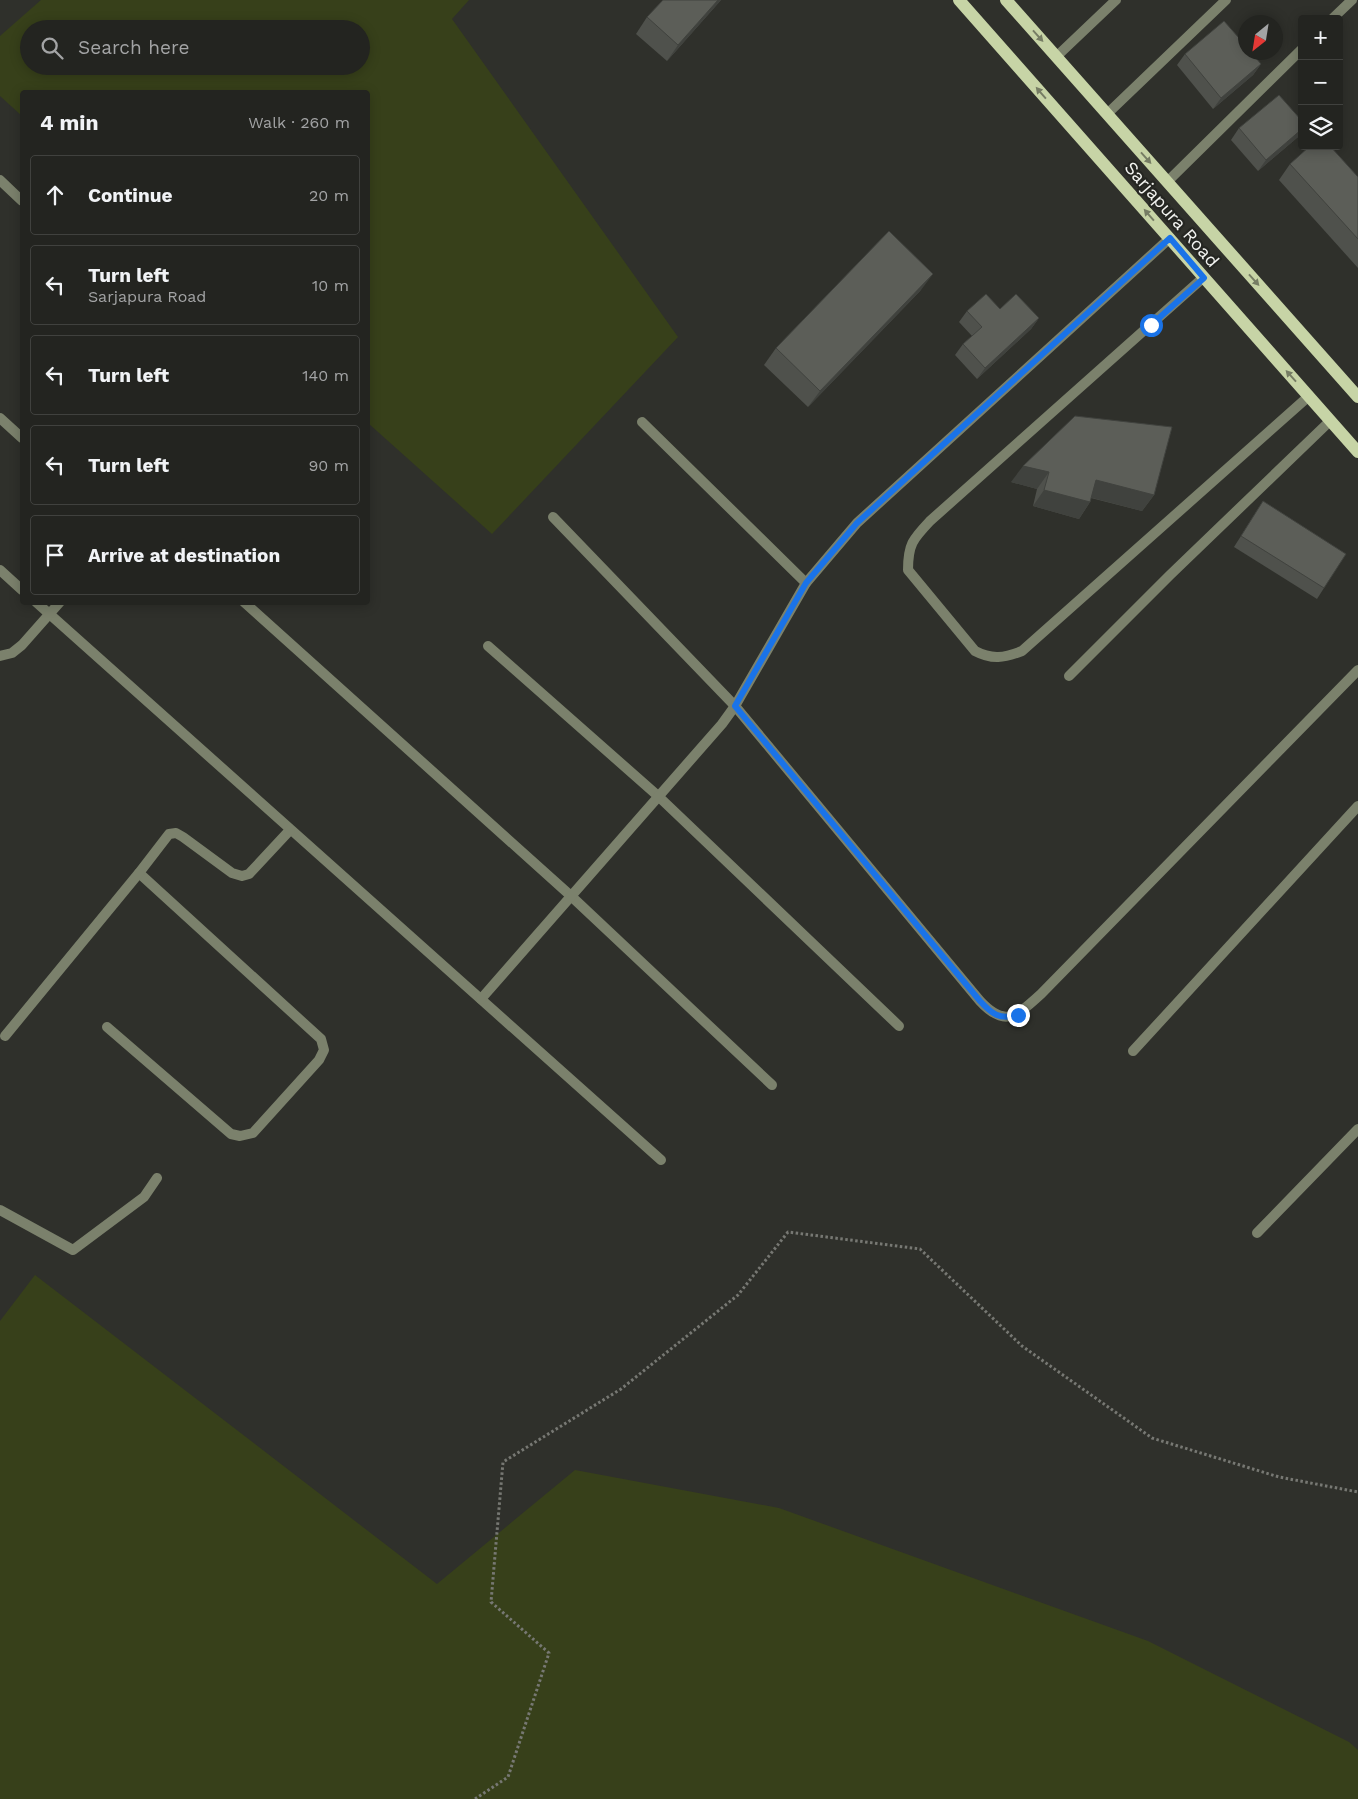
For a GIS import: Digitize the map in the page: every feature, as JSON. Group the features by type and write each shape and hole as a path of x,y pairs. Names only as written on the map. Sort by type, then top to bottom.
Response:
{"main road":[{"name":"Sarjapura Road","path":"959,0 1358,452"},
{"name":"Sarjapura Road","path":"1010,1 1056,57 1358,397"}],"street":[{"path":"1056,57 1116,0"},
{"path":"1107,114 1226,0"},
{"path":"1336,15 1352,0"},
{"path":"1167,182 1298,53"},
{"path":"0,180 20,198"},
{"path":"481,1000 722,724 735,706 806,583 857,523 1170,238"},
{"path":"1204,278 915,537 908,554 908,570 975,651 985,656 1000,658 1022,651 1309,396"},
{"path":"0,418 20,436"},
{"path":"1069,676 1330,420"},
{"path":"642,422 806,583"},
{"path":"553,516 735,706 988,1010 997,1016 1007,1018 1018,1015 1041,994 1358,670"},
{"path":"0,570 20,588"},
{"path":"40,605 661,1160"},
{"path":"0,656 12,653 22,645 58,605"},
{"path":"247,605 571,896 772,1085"},
{"path":"488,646 658,796 899,1026"},
{"path":"1133,1051 1358,806"},
{"path":"5,1036 169,834 176,833 183,836 232,873 242,876 249,874 290,830"},
{"path":"106,1027 232,1134 240,1136 253,1133 319,1060 324,1050 321,1039 138,873"},
{"path":"1257,1233 1358,1129"},
{"path":"0,1210 73,1250 144,1198 156,1178"}],"path":[{"path":"475,1799 508,1777 548,1653 491,1602 503,1462 621,1389 738,1295 788,1232 920,1249 1022,1346 1152,1438 1279,1477 1358,1492"}],"green space":[{"path":"41,0 469,0 452,19 678,337 492,534 370,425 370,90 20,90 20,114 0,96 0,36"},
{"path":"35,1275 437,1584 575,1470 779,1508 1148,1641 1349,1742 1358,1750 1358,1799 0,1799 0,1321"}],"building":[{"path":"663,0 718,0 678,45 647,17"},
{"path":"1224,21 1238,37 1238,60 1258,60 1261,64 1221,98 1185,54"},
{"path":"1279,95 1298,116 1298,132 1266,160 1239,128"},
{"path":"1306,150 1334,150 1358,177 1358,239 1290,164"},
{"path":"889,231 933,274 820,391 776,348"},
{"path":"986,294 1000,309 1016,294 1039,318 985,368 963,344 982,327 967,311"},
{"path":"1075,416 1172,427 1154,495 1096,480 1090,502 1044,490 1049,472 1023,466"},
{"path":"1263,501 1346,554 1324,588 1241,536"}],"route":[{"path":"1018,1015 1007,1018 997,1016 988,1010 735,706 806,583 857,523 1170,238 1204,278 1151,325"}]}
